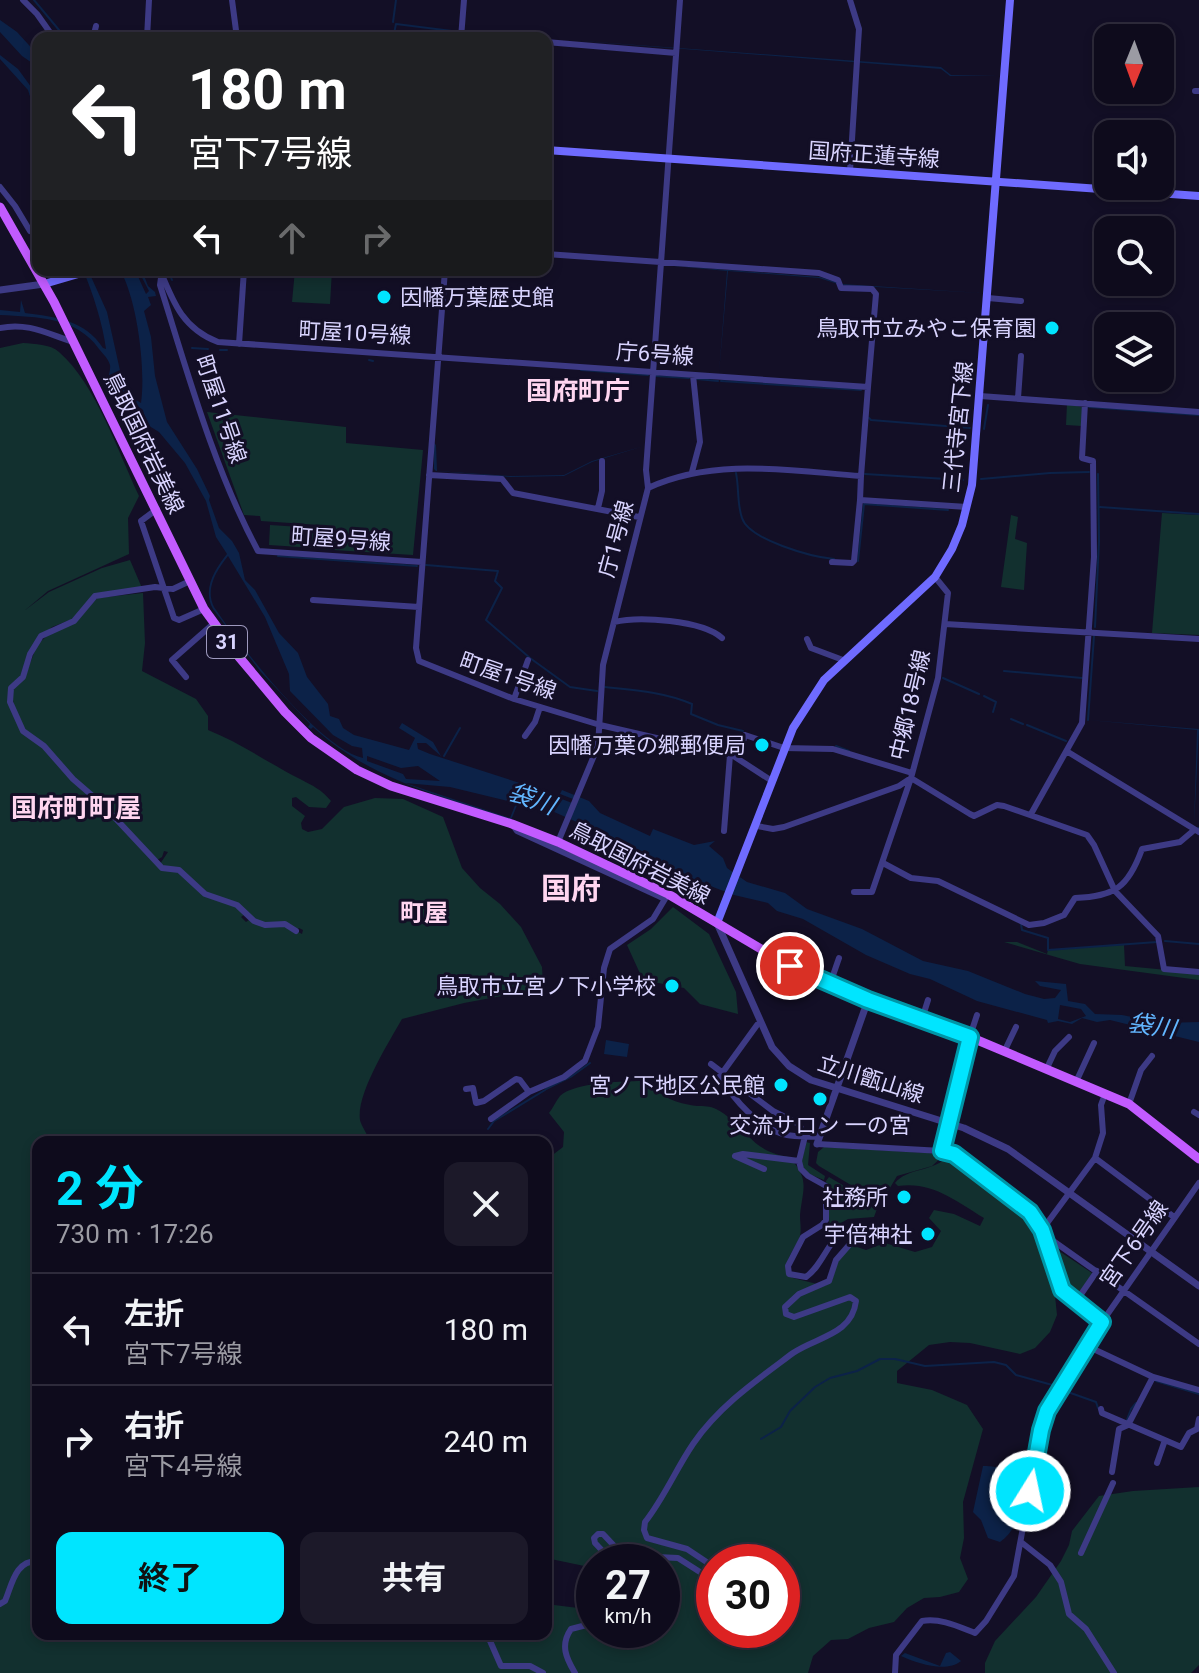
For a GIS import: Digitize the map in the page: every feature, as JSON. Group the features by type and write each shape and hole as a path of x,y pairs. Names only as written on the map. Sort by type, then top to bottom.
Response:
{"main road":[{"name":"三代寺宮下線","path":"717,923 744,850 757,826 784,748 813,695 843,660 935,577 952,549 967,507 972,485 980,396 1010,0"},
{"name":"国府正蓮寺線","path":"552,150 1199,196"},
{"name":"鳥取国府岩美線","path":"0,207 32,263"},
{"name":"鳥取国府岩美線","path":"39,276 213,624 285,712 329,752 391,786 559,839 717,923 790,966 1129,1104 1199,1159"},
{"path":"44,284 75,276"}],"street":[{"path":"23,0 49,32"},
{"path":"147,32 149,0"},
{"path":"232,0 236,32"},
{"path":"461,32 464,0"},
{"path":"648,488 646,470 680,0"},
{"path":"850,0 859,29 850,171"},
{"path":"94,32 96,26"},
{"path":"552,43 676,53"},
{"path":"0,187 30,231"},
{"path":"552,254 819,273 838,280 841,288 872,289 876,294 854,561 832,562"},
{"name":"町屋11号線","path":"160,276 160,285 238,515 258,551"},
{"name":"町屋10号線","path":"162,276 182,318 192,329 218,342 437,355 416,648"},
{"path":"239,344 244,276"},
{"path":"437,355 444,276"},
{"path":"0,290 44,284"},
{"path":"988,298 1021,301"},
{"path":"0,328 40,328 74,342"},
{"name":"庁6号線","path":"437,355 868,387"},
{"path":"1018,398 1021,356"},
{"path":"692,472 700,442 693,375"},
{"path":"980,396 1199,412"},
{"path":"1031,814 1082,723 1094,557 1093,461 1082,458 1085,403"},
{"path":"598,508 602,491 602,461"},
{"name":"庁1号線","path":"559,839 598,746 603,665 648,488 692,472 734,468 861,476"},
{"path":"429,475 502,479 513,493 639,517"},
{"path":"860,500 967,507"},
{"path":"157,509 141,521 176,619 204,609"},
{"name":"町屋9号線","path":"258,551 422,562"},
{"name":"中郷18号線","path":"757,826 773,829 784,827 899,786 912,775 938,678 945,624 948,593 935,577"},
{"path":"190,581 173,589 95,596 74,621 41,636 30,654 23,677 11,688 10,702 23,731 44,746 162,868 179,870 205,894 237,905 254,921 265,925 285,924 296,931"},
{"path":"313,600 419,607"},
{"path":"614,622 629,618 667,619 711,631 722,638"},
{"path":"186,677 172,660 213,624"},
{"path":"945,624 1199,639"},
{"path":"807,639 811,648 843,660"},
{"name":"町屋1号線","path":"416,648 419,661 514,699 600,725 734,757 772,781"},
{"path":"514,699 528,660"},
{"path":"525,736 535,722 540,707"},
{"path":"724,831 734,757 745,735 784,748 833,749 912,775 974,816 997,805 1031,814 1091,838 1115,891 1158,936 1164,969 1199,972"},
{"path":"883,863 911,878 938,881 1029,925 1064,915 1075,898 1091,898 1115,891 1133,874 1142,849 1180,842 1196,832 1068,752"},
{"path":"854,892 872,892 912,775"},
{"path":"491,1119 529,1092 564,1077 585,1061 598,1027 604,968 610,949 653,919 667,897 517,831 512,824"},
{"name":"立川甑山線","path":"717,923 760,1022 779,1056 802,1075 964,1128 1008,1149 1199,1286"},
{"path":"830,984 839,958"},
{"path":"818,1140 868,1000"},
{"path":"922,1019 928,1000"},
{"path":"942,1151 977,1015"},
{"path":"757,1025 720,1076 750,1112 782,1133 818,1140 954,1154 1023,1204 1049,1238 1199,1344"},
{"path":"1004,1052 1016,1027"},
{"path":"1046,1070 1055,1051 1069,1037"},
{"path":"1076,1082 1094,1043"},
{"path":"1129,1104 1141,1070 1152,1056"},
{"path":"696,1555 687,1549 647,1538 644,1530 645,1522 695,1441 737,1396 797,1351 844,1326 854,1314 856,1301 850,1297 794,1317 786,1314 785,1307 793,1298 829,1281 836,1260 850,1244 852,1234 845,1230 839,1233 818,1265 806,1277 789,1274 788,1266 803,1237 822,1225 827,1211 825,1183 804,1173 799,1161 805,1136 799,1124 773,1111 711,1064"},
{"path":"466,1089 473,1088 476,1103 484,1101 516,1079 529,1092"},
{"path":"1042,1230 1095,1158 1103,1133 1101,1105 1105,1094"},
{"path":"764,1169 735,1156 743,1154 799,1161"},
{"path":"1095,1158 1174,1217"},
{"name":"宮下6号線","path":"895,1673 898,1652 922,1621 945,1622 975,1633 1014,1576 1047,1411 1102,1322 1199,1183"},
{"path":"1042,1230 1062,1290 1102,1322"},
{"path":"1075,1303 1097,1271"},
{"path":"1087,1346 1153,1377 1199,1390"},
{"path":"1112,1472 1118,1433 1128,1425 1153,1377"},
{"path":"1101,1409 1102,1413 1181,1447 1197,1429 1199,1419"},
{"path":"1192,1432 1199,1440"},
{"path":"1157,1463 1165,1440"},
{"path":"1081,1553 1113,1483"},
{"path":"596,1544 594,1538 598,1534 603,1534 612,1544"},
{"path":"1021,1542 1050,1565 1061,1582 1069,1614 1086,1629 1114,1673"},
{"path":"0,1604 5,1601 20,1567 32,1561"},
{"path":"575,1673 564,1652 567,1634 576,1628"},
{"path":"490,1640 501,1666 530,1666 543,1673"}],"green space":[{"path":"294,276 332,276 330,304 292,302"},
{"path":"23,343 47,346 59,352 95,400 139,496 128,518 129,554 48,591 24,611 49,592 102,568 130,560 142,588 94,594 75,618 52,627 35,642 22,675 9,691 9,701 20,730 44,748 70,779 103,806 161,869 178,871 205,895 237,906 245,914 241,917 246,922 249,920 266,926 285,925 302,934 303,930 289,924 266,924 252,919 237,904 210,894 180,870 160,864 168,852 164,851 157,860 45,745 25,731 15,710 11,691 25,677 37,645 51,632 75,623 97,598 143,593 145,643 142,671 196,699 208,716 208,730 313,786 327,797 331,801 326,808 309,807 296,797 292,798 292,806 305,816 302,829 308,832 322,829 344,807 375,798 403,799 443,817 462,868 521,927 542,967 543,984 535,990 464,1003 402,1019 363,1096 361,1122 368,1136 32,1136 32,1640 552,1640 552,1605 576,1608 576,1648 680,1648 680,1544 576,1544 576,1564 552,1559 552,1155 563,1147 564,1132 549,1113 567,1091 602,1083 647,1081 658,1092 675,1101 716,1109 757,1144 789,1157 796,1165 802,1178 803,1191 800,1236 787,1264 787,1274 793,1278 825,1286 832,1280 838,1260 851,1245 866,1250 885,1243 915,1252 932,1247 941,1231 929,1218 934,1210 954,1214 980,1226 984,1218 953,1199 933,1189 898,1186 895,1183 907,1174 936,1165 949,1155 1024,1208 1037,1223 1057,1315 1050,1332 1035,1348 1020,1354 970,1343 929,1345 897,1371 897,1383 932,1390 967,1405 983,1429 963,1502 964,1538 960,1558 968,1579 959,1592 924,1598 907,1608 894,1622 869,1628 848,1639 831,1640 813,1656 808,1673 0,1673 0,348"},
{"path":"1067,404 1082,407 1082,426 1066,425"},
{"path":"207,412 346,427 346,443 423,450 413,555 318,549 320,525 261,521 260,516 244,515"},
{"path":"1162,513 1199,515 1199,635 1152,633"},
{"path":"1011,515 1018,517 1015,539 1027,543 1024,590 1001,587"},
{"path":"270,525 316,528 315,548 269,545"},
{"path":"673,907 709,934 736,992 738,1014 700,1004 684,988 643,980 627,945 651,929"},
{"path":"1004,942 1017,942 1047,954 1048,950 1124,945 1125,966 1199,973 1199,980 1080,964"},
{"path":"806,1142 810,1143 808,1165 825,1176 824,1180 809,1174 801,1165"},
{"path":"824,1147 945,1154 932,1166 897,1176 881,1203 819,1166 816,1163 818,1152"},
{"path":"829,1177 878,1206 874,1217 848,1219 830,1229 826,1181"},
{"path":"1059,1251 1092,1273 1076,1298 1062,1277"},
{"path":"1199,1487 1199,1665 1191,1673 985,1673 985,1663 995,1641 1036,1597 1061,1561 1072,1531 1099,1496"}],"water":[{"path":"0,20 32,48 32,63 22,56 0,32"},
{"path":"568,40 941,67 951,75 998,76 950,76 941,69"},
{"path":"0,55 18,69 32,88 32,103 28,90 0,59"},
{"path":"663,265 820,277 842,284 981,293 841,285 819,278 728,271 719,373 727,271"},
{"name":"袋川","path":"85,276 91,276 107,312 125,393 141,403 139,335 123,276 138,276 146,294 149,291 141,276 144,276 148,286 155,292 156,296 148,297 151,305 144,311 151,337 155,376 167,422 197,469 210,496 219,528 239,553 245,580 255,590 279,633 298,653 307,677 328,704 330,716 339,719 343,728 354,735 409,750 415,738 399,728 402,723 433,742 441,756 426,743 417,743 418,749 430,754 572,803 573,799 560,794 562,790 589,801 600,813 650,836 653,829 694,845 715,841 709,846 723,858 727,868 747,882 785,893 807,909 862,929 923,961 968,971 1044,999 1055,998 1061,990 1040,986 1035,981 1066,984 1068,1001 1085,1004 1095,1014 1122,1015 1162,1023 1199,1022 1199,1042 1110,1020 1097,1022 1082,1018 1072,1024 1058,1021 1048,1023 1047,1020 977,1001 866,955 803,919 777,911 768,903 734,895 692,879 636,849 552,811 518,803 511,820 407,784 358,760 335,745 313,727 308,727 310,724 260,671 213,609 209,587 214,573 227,554 216,537 206,501 185,463 159,432 146,424 143,410 108,384 110,368 107,358 90,338 68,325 42,318 0,315 0,310 20,312 21,300 25,313 59,318 79,326 106,349","holes":["228,556 265,617 289,674 290,691 333,735 362,748 363,758 345,750 303,716 261,669 214,607 211,587","367,756 401,768 418,766 440,781 406,779 403,774 367,761","405,783 450,787 516,803 510,818","1060,1005 1081,1009 1086,1016 1070,1022 1058,1019"]},
{"path":"434,443 437,471 510,476 564,475 592,461 644,446 592,462 564,476 510,477 436,471"},
{"path":"1088,720 1199,729 1194,825 1197,730"},
{"path":"606,1040 629,1044 627,1057 604,1054"},
{"path":"983,1466 1008,1474 1019,1495 1016,1521 1010,1533 1000,1542 988,1538 981,1520 973,1512"},
{"path":"950,1652 961,1661 940,1667 901,1656 905,1653 940,1666 946,1653"}],"waterway":[{"path":"34,0 59,30"},
{"path":"393,22 396,0"},
{"path":"394,32 396,24 460,32"},
{"path":"170,276 172,280"},
{"path":"192,348 208,349"},
{"path":"220,350 227,350"},
{"path":"369,360 373,361"},
{"path":"581,370 648,375"},
{"path":"656,376 689,378"},
{"path":"697,379 718,381"},
{"path":"721,381 861,390"},
{"path":"984,429 988,405"},
{"path":"1089,407 1199,415"},
{"path":"869,418 970,428"},
{"path":"981,479 1089,472"},
{"path":"736,473 740,513 747,526 782,546 834,559"},
{"path":"865,474 963,480"},
{"path":"1095,627 1098,474"},
{"path":"858,561 864,504 948,510"},
{"path":"1100,507 1199,514"},
{"path":"278,556 417,566"},
{"path":"426,565 498,571 495,581 502,588 486,620 570,687 597,691"},
{"path":"1088,720 1094,636"},
{"path":"1004,671 1082,678"},
{"path":"943,678 979,694"},
{"path":"605,687 682,700 692,704 691,714 743,731"},
{"path":"984,696 996,702 993,712"},
{"path":"1011,719 1023,724"},
{"path":"1027,725 1066,741"},
{"path":"444,756 460,728"},
{"path":"836,746 849,751"},
{"path":"1021,924 1022,930 1048,938 1048,950 1157,942"},
{"path":"1165,941 1199,944"},
{"path":"546,1089 590,1063"},
{"path":"488,1129 494,1121 545,1090"},
{"path":"761,1439 781,1427 790,1411 815,1387 880,1359 925,1366 994,1362 1006,1365 1016,1375 1056,1386"},
{"path":"1156,1381 1199,1394"},
{"path":"1065,1391 1096,1402 1098,1408"},
{"path":"1126,1422 1136,1403"}],"place":[{"name":"因幡万葉歴史館","path":"384,297"},
{"name":"鳥取市立みやこ保育園","path":"1052,328"},
{"name":"因幡万葉の郷郵便局","path":"762,745"},
{"name":"鳥取市立宮ノ下小学校","path":"672,986"},
{"name":"宮ノ下地区公民館","path":"781,1085"},
{"name":"交流サロン 一の宮","path":"820,1099"},
{"name":"社務所","path":"904,1197"},
{"name":"宇倍神社","path":"928,1234"}],"district":[{"name":"国府町庁","path":"578,391"},
{"name":"国府町町屋","path":"76,808"},
{"name":"国府","path":"571,888"},
{"name":"町屋","path":"424,913"}],"route":[{"path":"790,966 868,1000 970,1037 942,1151 954,1154 1023,1204 1042,1230 1062,1290 1102,1322 1047,1411 1030,1491"}]}
